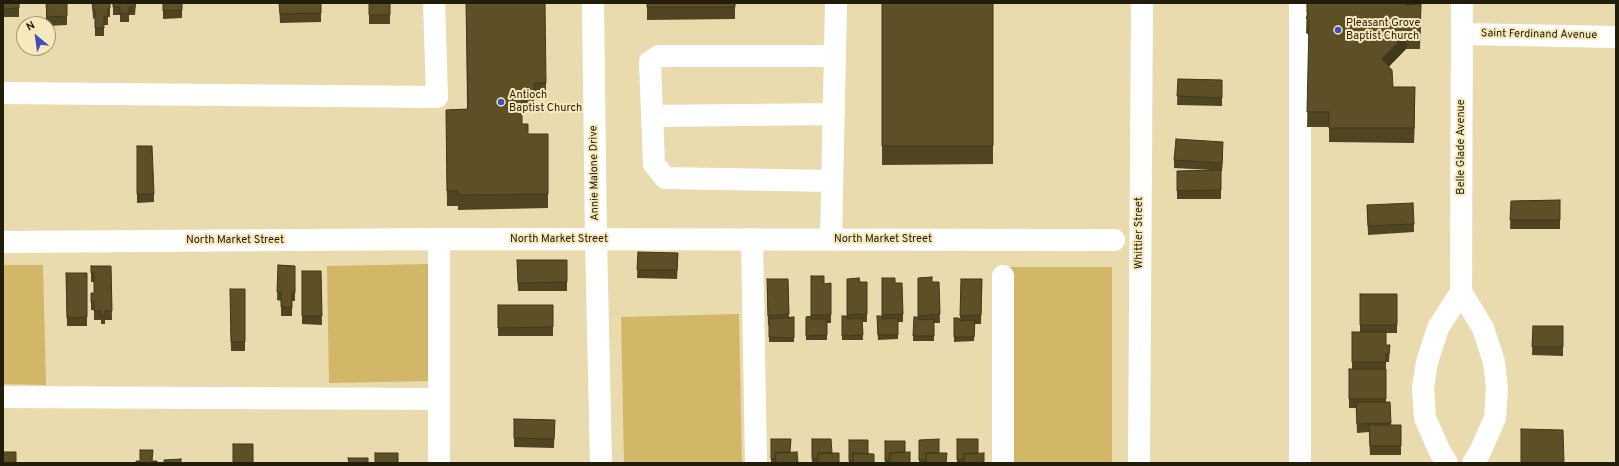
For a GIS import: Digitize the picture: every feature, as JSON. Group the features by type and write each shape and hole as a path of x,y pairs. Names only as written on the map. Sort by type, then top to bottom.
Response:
{"street":[{"path":"3,93 437,97 434,3"},
{"name":"Annie Malone Drive","path":"593,3 601,463"},
{"path":"831,240 836,3"},
{"name":"Whittier Street","path":"1139,463 1142,3"},
{"path":"1300,3 1300,463"},
{"name":"Belle Glade Avenue","path":"1461,292 1462,3"},
{"name":"Saint Ferdinand Avenue","path":"1462,34 1616,36"},
{"path":"832,181 665,178 654,164 650,62 659,56 835,56"},
{"path":"652,116 834,114"},
{"path":"439,239 439,463"},
{"name":"North Market Street","path":"3,242 439,239 1114,240"},
{"path":"752,240 756,463"},
{"path":"1003,276 1003,463"},
{"path":"1447,463 1440,452 1425,418 1423,388 1427,362 1438,328 1461,292 1484,328 1494,362 1497,388 1494,418 1480,452 1473,463"},
{"path":"3,397 438,399"}],"shaded area":[{"path":"429,264 431,381 329,383 327,266"},
{"path":"3,265 43,265 46,385 3,384"},
{"path":"1010,267 1112,267 1112,463 1009,463"},
{"path":"739,314 742,463 624,463 621,317"}],"building":[{"path":"3,3 19,3 19,8 3,9"},
{"path":"46,3 67,3 67,16 47,16"},
{"path":"92,3 110,3 108,16 104,16 104,28 95,28 95,10 93,10"},
{"path":"113,3 135,3 135,7 129,7 129,14 120,13 120,7 113,7"},
{"path":"163,3 182,3 182,10 163,11"},
{"path":"279,3 321,3 321,13 280,14"},
{"path":"369,3 390,3 390,15 369,15"},
{"name":"Antioch Baptist Church","path":"466,3 545,3 546,83 534,83 534,92 522,92 522,124 528,124 528,134 548,134 548,194 458,195 458,191 447,191 446,110 468,109"},
{"path":"647,3 735,3 735,7 647,7"},
{"path":"882,3 993,3 993,146 882,146"},
{"path":"1307,3 1421,4 1420,34 1406,34 1382,59 1392,70 1393,87 1415,87 1414,128 1329,128 1329,112 1307,112 1309,21 1306,18 1309,13 1307,12"},
{"path":"1178,79 1222,80 1222,98 1177,96"},
{"path":"1176,139 1223,142 1222,163 1174,160"},
{"path":"137,146 152,146 154,194 137,194"},
{"path":"1221,170 1221,190 1177,191 1177,171"},
{"path":"1560,200 1560,220 1510,220 1511,201"},
{"path":"1413,203 1414,224 1368,226 1367,205"},
{"path":"638,252 678,253 677,270 637,270"},
{"path":"517,260 567,260 567,282 518,283"},
{"path":"278,265 295,266 295,293 292,293 292,308 281,307 281,292 277,292"},
{"path":"91,266 111,266 112,311 105,311 105,315 101,316 101,311 94,311 94,302 91,302 91,293 94,293 94,273 91,273"},
{"path":"302,271 321,271 322,316 302,316"},
{"path":"66,273 87,273 87,317 67,318"},
{"path":"811,276 824,276 824,284 831,283 831,315 811,315"},
{"path":"932,277 932,282 939,282 940,314 918,316 918,278"},
{"path":"859,278 860,282 867,282 867,314 847,315 847,279"},
{"path":"882,278 895,278 895,283 902,283 903,314 882,315"},
{"path":"767,279 788,279 789,314 768,316"},
{"path":"961,279 982,279 981,315 960,316"},
{"path":"230,289 245,289 245,342 231,342"},
{"path":"1360,294 1397,294 1397,325 1360,325"},
{"path":"498,305 553,305 553,327 498,328"},
{"path":"811,316 811,319 827,319 827,335 806,336 806,317"},
{"path":"842,316 847,316 847,319 862,318 863,335 842,336"},
{"path":"877,316 882,316 882,319 898,318 898,335 878,335"},
{"path":"794,317 794,338 769,337 769,319"},
{"path":"914,317 918,317 918,320 934,319 934,336 913,336"},
{"path":"954,318 959,318 960,321 975,320 974,337 954,337"},
{"path":"1533,326 1563,326 1563,347 1532,347"},
{"path":"1352,332 1386,332 1386,345 1390,345 1389,354 1386,354 1386,362 1352,362"},
{"path":"1349,369 1386,369 1386,399 1349,399"},
{"path":"1356,402 1390,402 1391,423 1357,424"},
{"path":"514,419 555,420 554,439 514,438"},
{"path":"1369,425 1401,425 1401,446 1370,446"},
{"path":"1521,429 1563,430 1564,463 1521,463"},
{"path":"771,439 791,439 790,452 775,453 775,459 771,459"},
{"path":"812,439 831,439 832,453 818,453 818,459 812,459"},
{"path":"939,439 939,453 926,453 926,460 919,460 919,440"},
{"path":"957,439 978,439 978,453 964,454 964,459 957,460"},
{"path":"849,440 868,440 868,454 853,453 853,461 849,461"},
{"path":"885,441 905,441 905,452 890,453 889,460 885,461"},
{"path":"233,444 253,444 253,463 233,463"},
{"path":"140,450 153,450 152,461 157,461 157,463 136,463 136,461 140,461"},
{"path":"3,452 16,452 16,463 3,463"},
{"path":"797,452 798,463 776,463 775,453"},
{"path":"910,452 910,463 890,463 890,453"},
{"path":"375,453 398,453 398,463 375,463"},
{"path":"818,453 839,453 839,463 818,463"},
{"path":"853,453 874,454 874,463 853,463"},
{"path":"926,453 947,453 946,463 926,463"},
{"path":"984,453 984,463 964,463 964,454"},
{"path":"348,458 368,458 368,463 349,463"},
{"path":"181,459 181,463 164,463 164,460"}],"place":[{"name":"Pleasant Grove Baptist Church","path":"1338,30"},
{"name":"Antioch Baptist Church","path":"501,102"}]}
